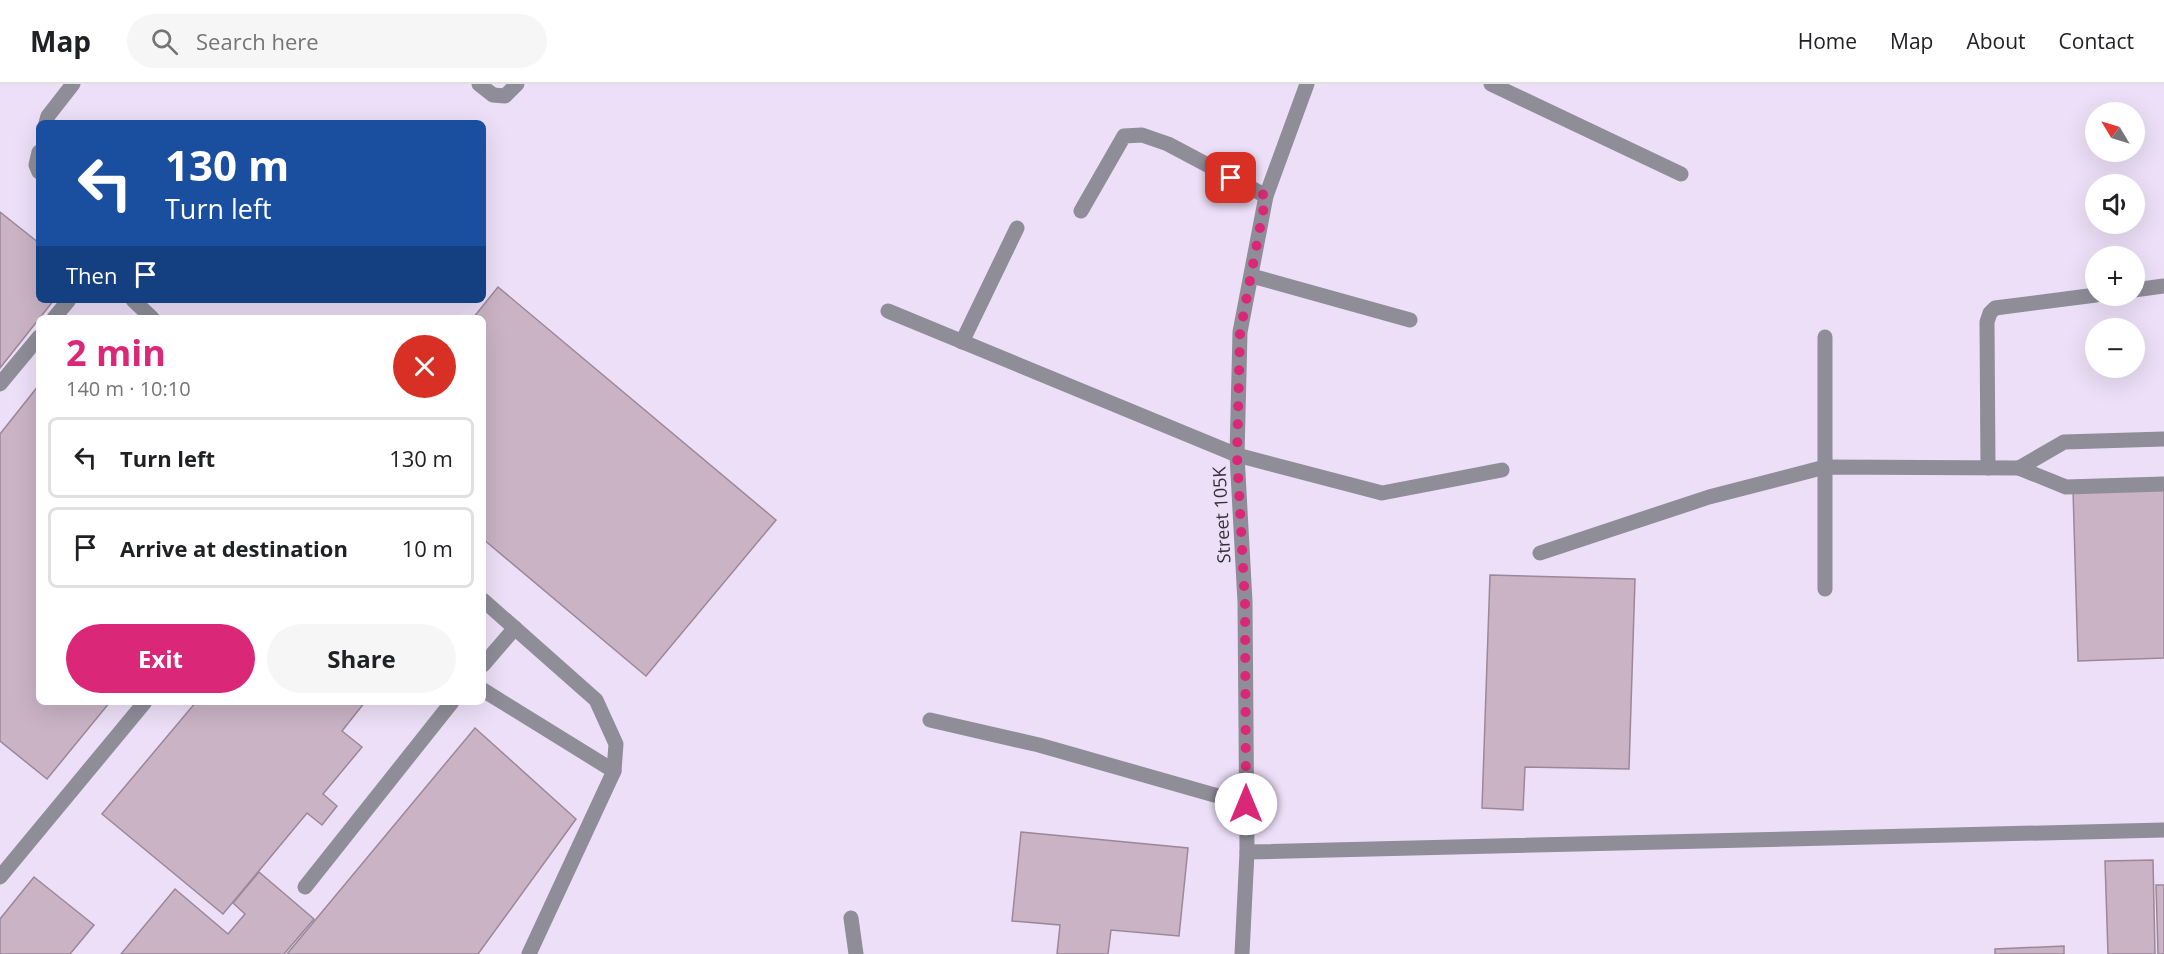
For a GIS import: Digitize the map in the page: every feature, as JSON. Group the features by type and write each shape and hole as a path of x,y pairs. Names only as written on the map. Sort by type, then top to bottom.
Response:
{"street":[{"path":"47,120 73,84"},
{"path":"479,84 493,96 505,96 517,84"},
{"name":"Street 105K","path":"1242,954 1247,852 1245,603 1237,455 1240,333 1266,196 1306,84"},
{"path":"1491,84 1681,174"},
{"path":"1081,211 1124,136 1133,135 1142,135 1168,144 1266,196"},
{"path":"962,342 1017,228"},
{"path":"1252,276 1410,320"},
{"path":"2145,289 2164,286"},
{"path":"1988,468 1987,322 1990,313 1995,308 2085,296"},
{"path":"56,315 66,303"},
{"path":"136,303 149,315"},
{"path":"888,311 1237,455 1382,493 1502,470"},
{"path":"1825,337 1825,589"},
{"path":"0,384 36,341"},
{"path":"2019,468 2064,442 2164,439"},
{"path":"1540,553 1709,497 1825,467 2019,468 2066,488 2164,484"},
{"path":"486,603 596,700 616,744 614,771 529,954"},
{"path":"486,662 515,628"},
{"path":"486,692 614,771"},
{"path":"0,877 143,705"},
{"path":"305,886 450,705"},
{"path":"930,720 1039,745 1246,804"},
{"path":"1247,852 2164,830"},
{"path":"851,918 856,954"}],"building":[{"path":"0,212 36,241 36,303 52,303 42,315 36,315 36,323 0,368"},
{"path":"498,287 776,520 646,676 486,542 486,315 475,315"},
{"path":"36,389 36,705 108,705 47,779 0,741 0,434"},
{"path":"2164,487 2164,658 2078,661 2073,490"},
{"path":"1490,575 1635,579 1629,769 1525,767 1523,810 1482,808"},
{"path":"193,705 363,705 342,731 362,747 323,794 337,806 322,825 307,813 223,914 102,814"},
{"path":"475,728 576,819 478,954 287,954"},
{"path":"1021,832 1188,848 1179,936 1111,930 1108,954 1057,954 1060,925 1012,921"},
{"path":"2153,860 2155,954 2108,954 2105,861"},
{"path":"259,872 314,919 284,954 121,954 175,889 228,934 245,914 233,903"},
{"path":"34,877 94,925 70,954 0,954 0,919"},
{"path":"2156,885 2164,885 2164,954 2158,954"},
{"path":"2064,946 2064,954 1995,954 1995,949"}],"route":[{"path":"1231,178 1266,196 1240,333 1237,455 1245,603 1246,804"}]}
